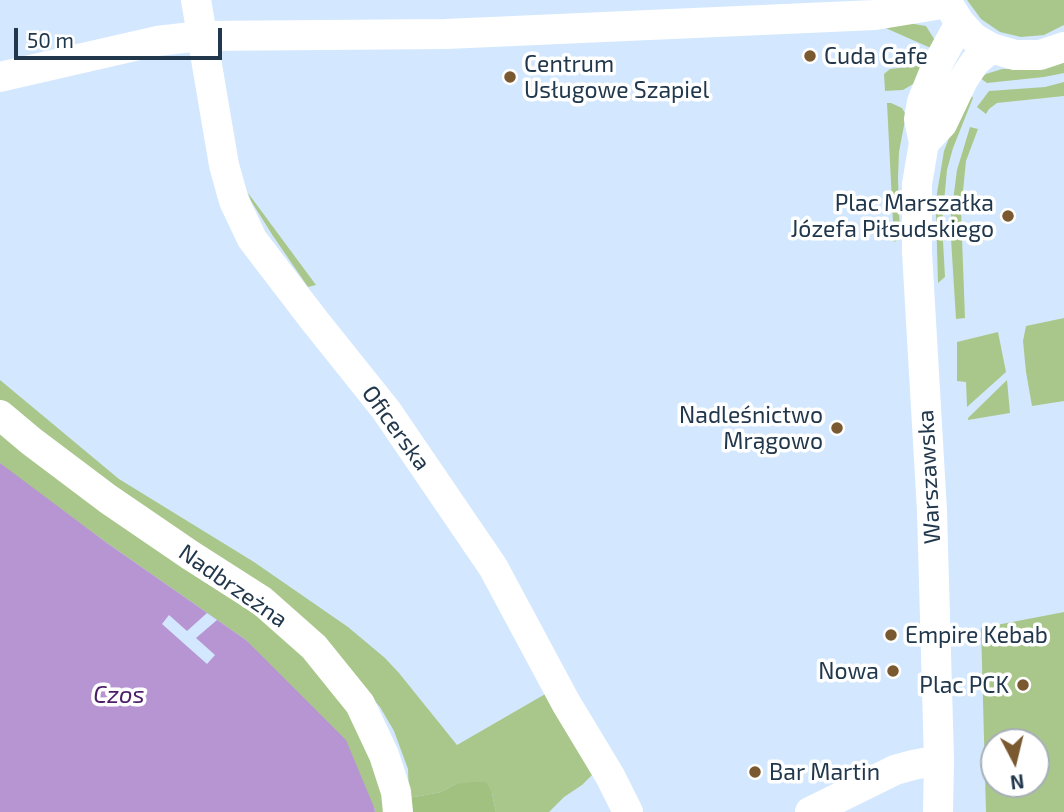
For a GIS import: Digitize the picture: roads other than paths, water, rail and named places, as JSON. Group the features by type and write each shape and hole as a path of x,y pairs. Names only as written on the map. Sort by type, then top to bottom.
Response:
{"street":[{"name":"Oficerska","path":"196,0 224,165 234,201 253,239 313,320 386,410 493,567 628,812"},
{"path":"0,77 157,41 201,36 446,34 874,15 952,9 974,38 991,48 1015,55 1040,55 1064,47"},
{"name":"Warszawska","path":"938,812 932,511 917,252 917,184 924,143 919,119 922,102 937,65 952,9"},
{"name":"Warszawska","path":"924,143 942,124 963,80 975,62 991,48"},
{"name":"Nadbrzeżna","path":"0,415 108,499 262,601 314,647 360,704 384,755 396,792 398,812"},
{"path":"810,812 895,770 939,760"}],"water":[{"name":"Czos","path":"0,463 107,543 246,640 346,740 375,812 0,812"}],"place":[{"name":"Cuda Cafe","path":"810,56"},
{"name":"Centrum Usługowe Szapiel","path":"510,77"},
{"name":"Plac Marszałka Józefa Piłsudskiego","path":"1008,216"},
{"name":"Nadleśnictwo Mrągowo","path":"837,428"},
{"name":"Empire Kebab","path":"891,635"},
{"name":"Nowa","path":"893,671"},
{"name":"Plac PCK","path":"1023,685"},
{"name":"Bar Martin","path":"755,772"}]}
